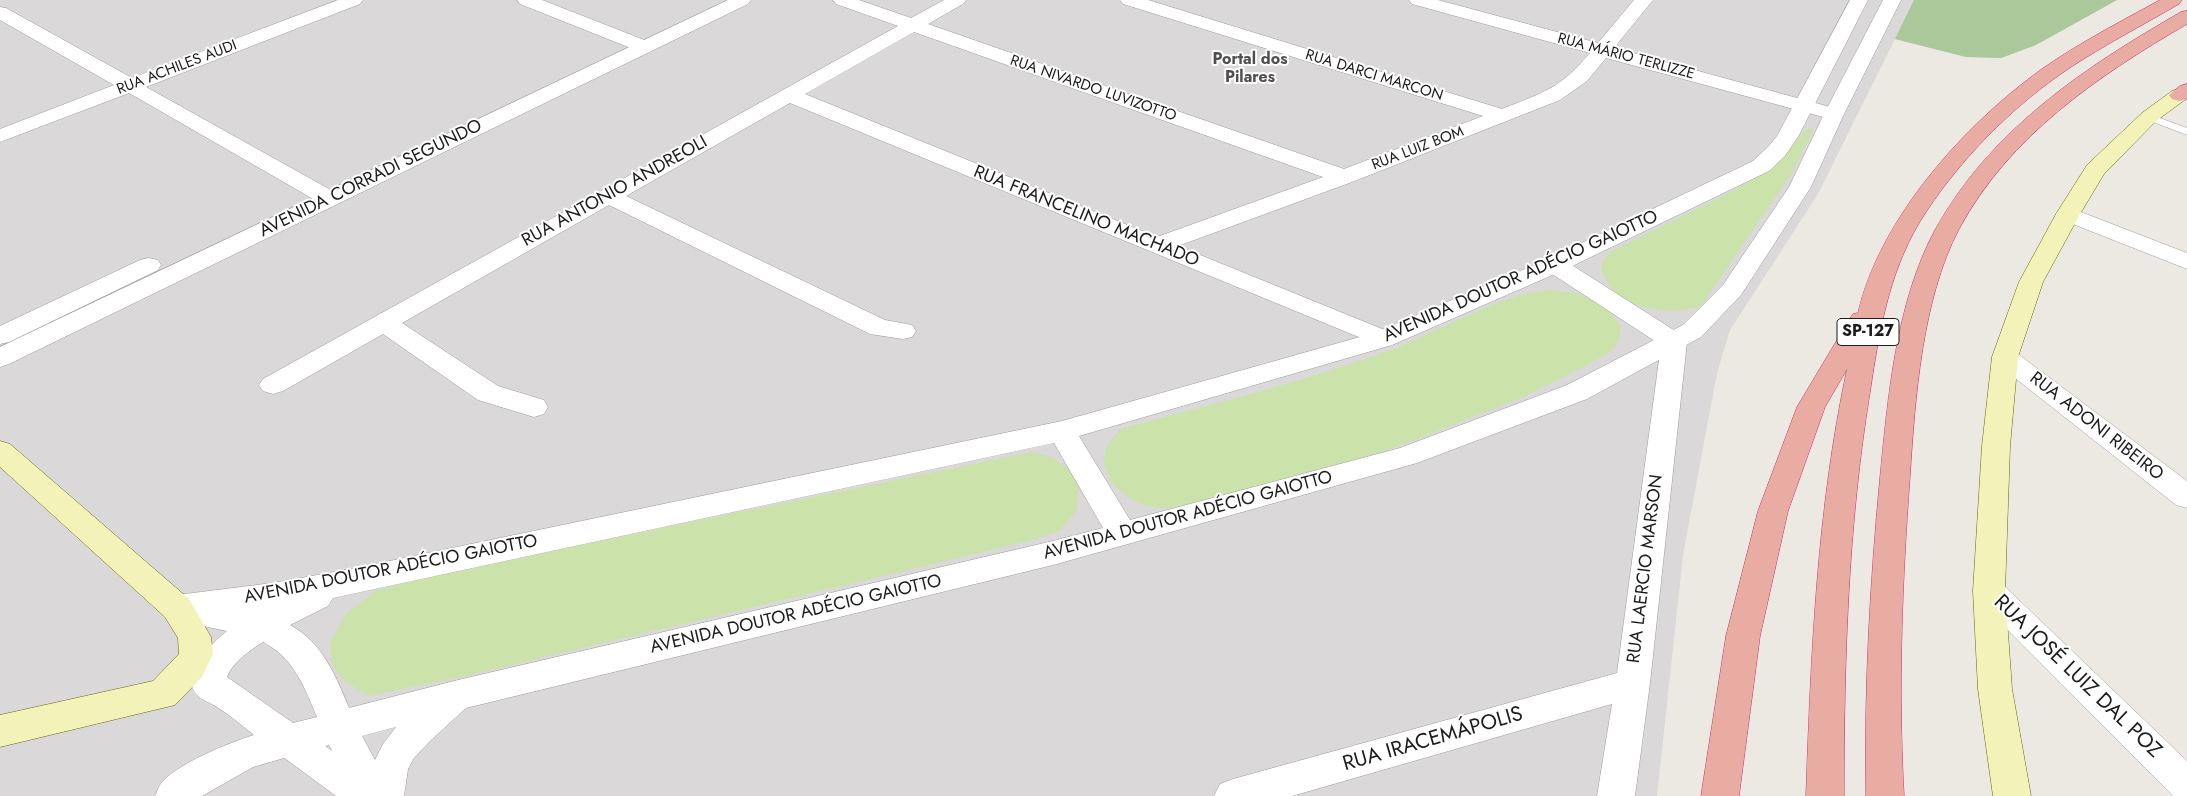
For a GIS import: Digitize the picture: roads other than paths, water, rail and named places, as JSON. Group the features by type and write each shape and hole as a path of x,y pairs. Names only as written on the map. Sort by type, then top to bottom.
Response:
{"highway":[{"name":"SP-127","path":"1825,796 1826,688 1833,560 1852,412 1873,302 1890,259 1914,214 1982,132 2018,98 2048,74 2078,54 2173,0"},
{"name":"SP-127","path":"1885,796 1882,711 1886,580 1899,424 1912,334 1928,275 1949,227 1978,182 2022,132 2076,84 2130,48 2187,16"},
{"path":"1720,796 1743,636 1773,511 1811,407 1873,302"}],"main road":[{"path":"2012,796 1996,689 1989,591 1996,446 2005,357 2031,282 2068,214 2095,170 2149,117 2183,92"},
{"path":"0,451 177,608 194,637 196,654 190,667 163,694 0,731"}],"street":[{"name":"RUA ACHILES AUDI","path":"0,136 354,0"},
{"path":"526,0 636,43"},
{"name":"AVENIDA CORRADI SEGUNDO","path":"636,43 711,0"},
{"name":"AVENIDA CORRADI SEGUNDO","path":"0,358 321,194 636,43 742,0"},
{"name":"RUA NIVARDO LUVIZOTTO","path":"842,0 1344,177"},
{"name":"RUA ANTONIO ANDREOLI","path":"273,385 956,0"},
{"name":"RUA DARCI MARCON","path":"1128,0 1505,116"},
{"name":"RUA MÁRIO TERLIZZE","path":"1418,0 1834,114"},
{"name":"RUA LUIZ BOM","path":"1156,246 1344,177 1553,96 1567,88 1580,76 1644,0"},
{"name":"AVENIDA DOUTOR ADÉCIO GAIOTTO","path":"177,608 273,596 356,580 1062,431 1383,339 1555,265 1761,166 1782,144 1858,0"},
{"name":"AVENIDA DOUTOR ADÉCIO GAIOTTO","path":"174,796 195,779 219,766 244,754 288,740 458,695 1043,556 1407,456 1577,392 1674,342 1692,330 1732,290 1800,187 1834,114 1892,0"},
{"path":"0,12 321,194"},
{"name":"RUA FRANCELINO MACHADO","path":"789,94 1383,339"},
{"name":"AVENIDA CORRADI SEGUNDO","path":"0,336 321,194"},
{"path":"608,196 879,328 903,331"},
{"path":"2068,214 2187,262"},
{"path":"1555,265 1674,342"},
{"path":"384,323 488,393 534,407"},
{"name":"RUA LAERCIO MARSON","path":"1616,796 1633,683 1674,342"},
{"name":"RUA ADONI RIBEIRO","path":"2005,357 2187,496"},
{"path":"1062,431 1122,534"},
{"path":"209,684 211,670 237,643 260,627 299,605 356,580"},
{"name":"RUA JOSÉ LUIZ DAL POZ","path":"1989,591 2187,785"},
{"path":"177,608 260,627 284,638 301,651 315,669 339,726 376,796"},
{"name":"RUA IRACEMÁPOLIS","path":"1233,796 1633,683"},
{"path":"163,694 209,684 229,696 366,796"},
{"path":"288,740 306,722 317,706 323,690"},
{"path":"385,796 391,765 404,745 427,720 458,695"}],"lane":[{"path":"2149,117 2187,132"}],"district":[{"name":"Portal dos Pilares","path":"1250,69"}]}
